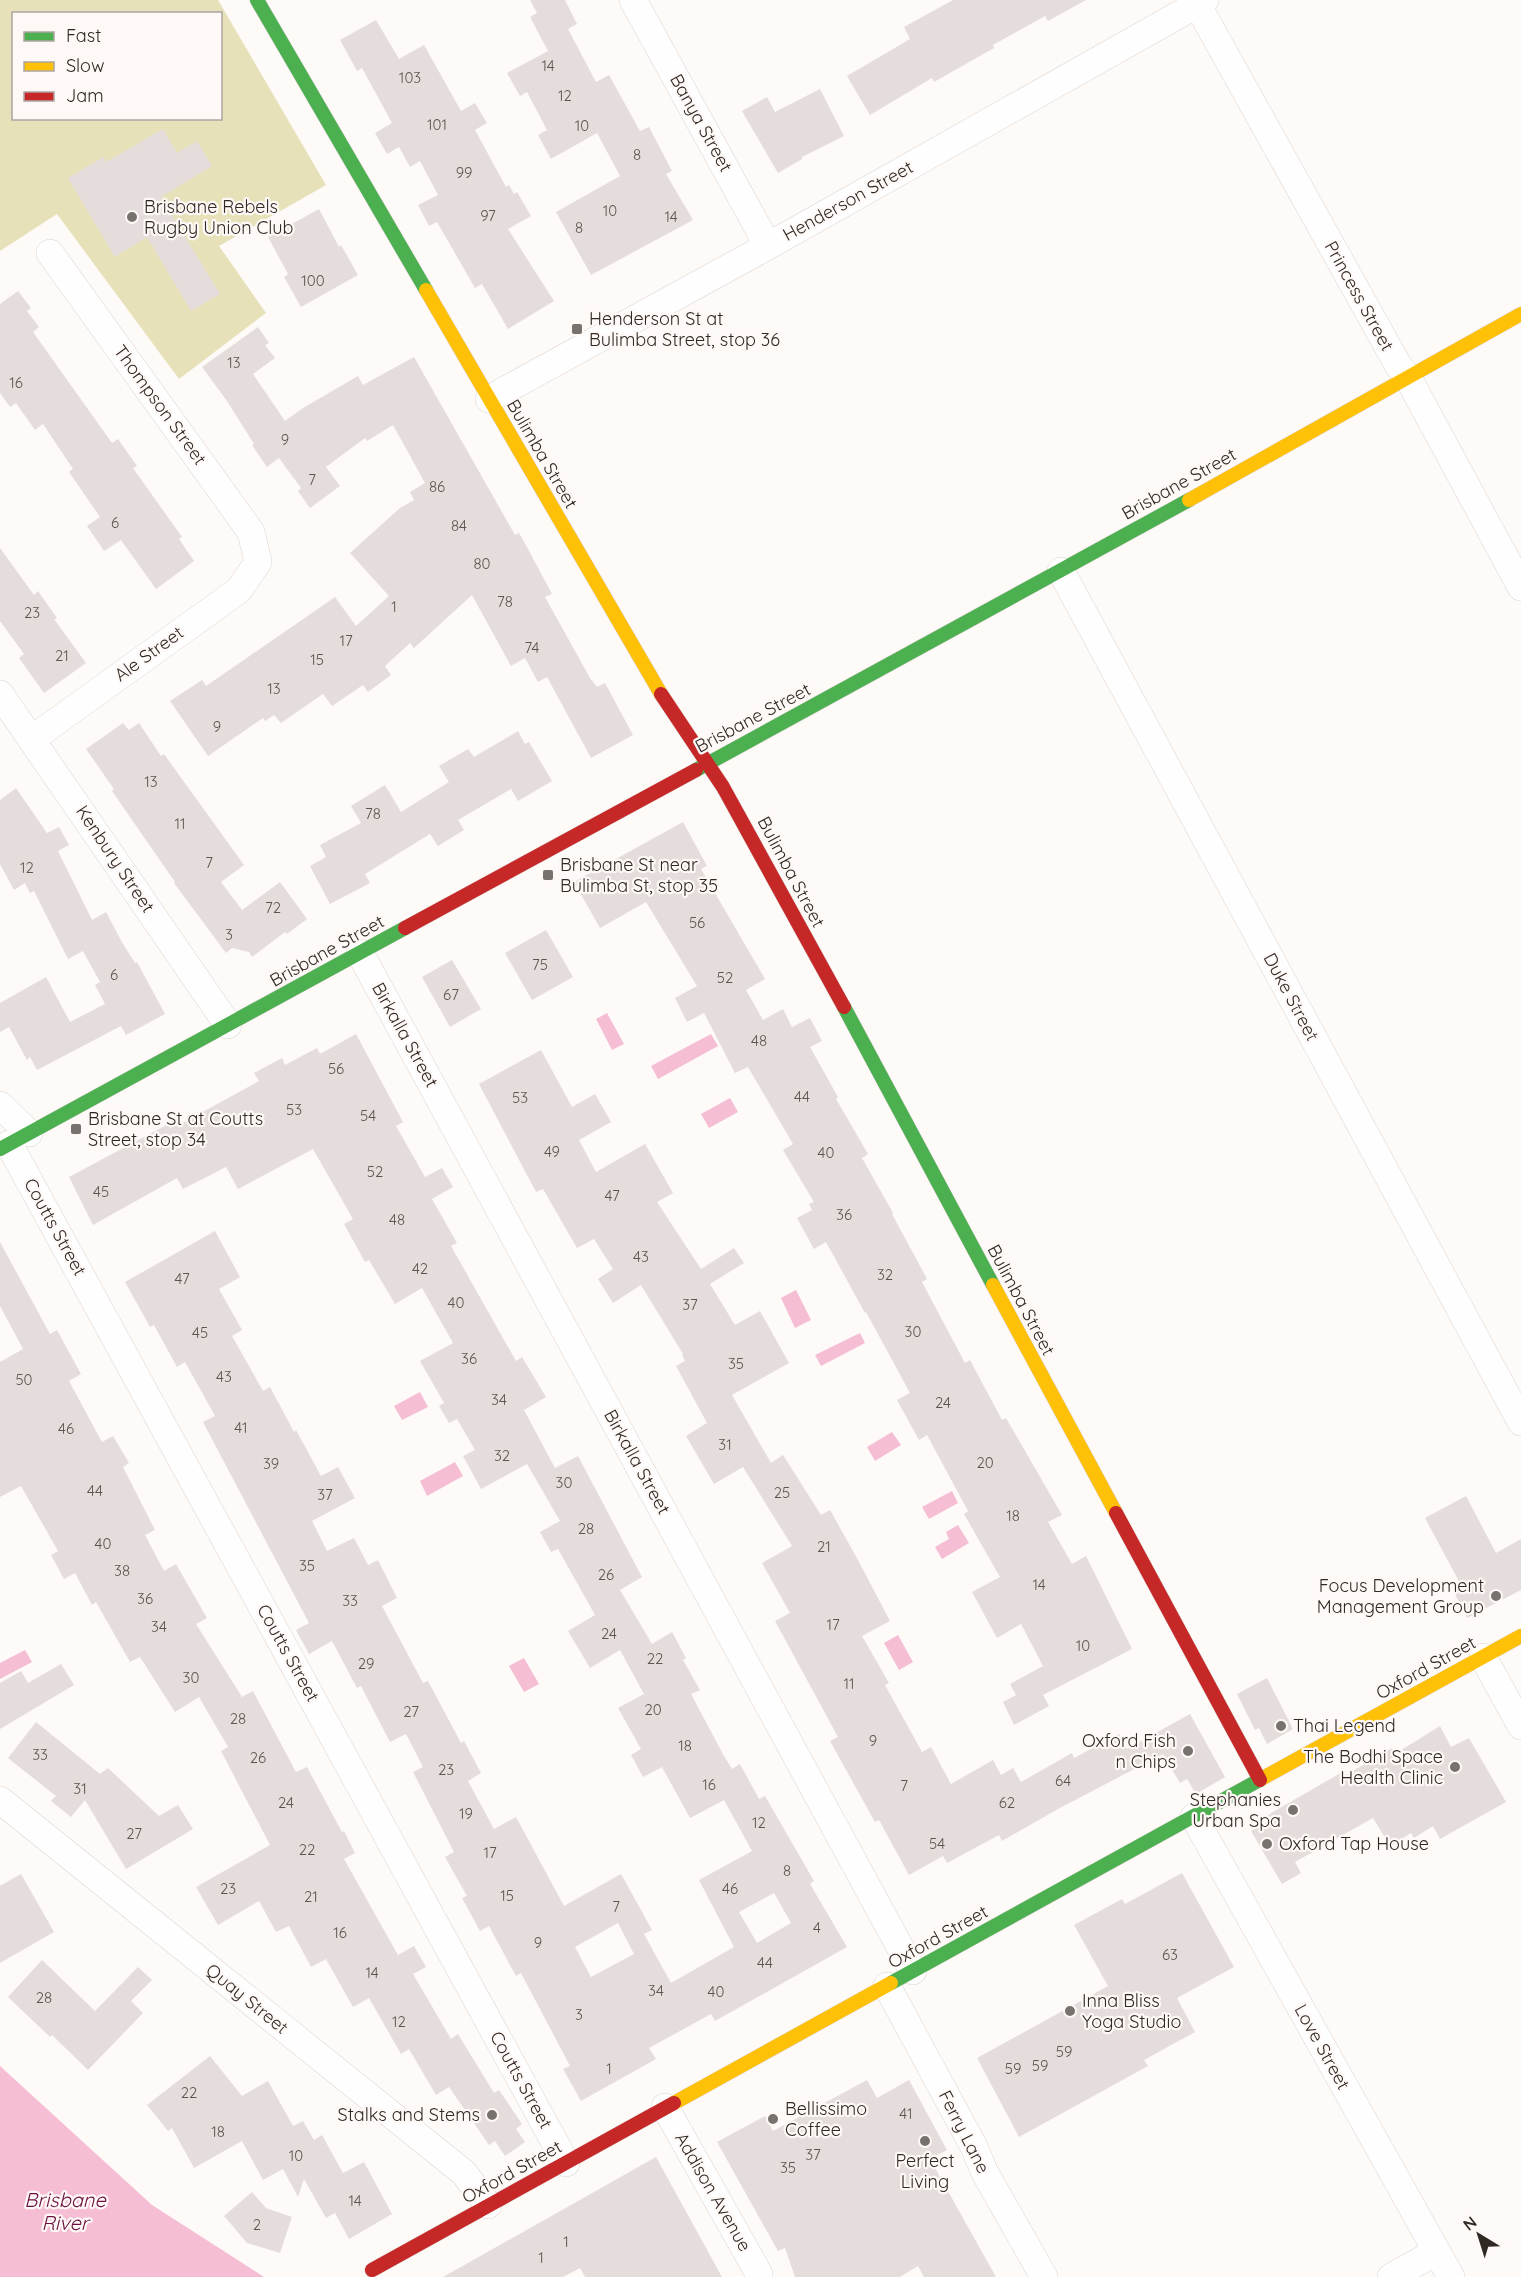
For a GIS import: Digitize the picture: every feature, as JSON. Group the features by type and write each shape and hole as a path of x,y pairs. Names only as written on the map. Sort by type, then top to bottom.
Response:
{"street":[{"name":"Bulimba Street","path":"257,0 673,714 723,787 748,830 1260,1780"},
{"name":"Banya Street","path":"633,0 768,246"},
{"name":"Henderson Street","path":"489,399 768,246 1201,2"},
{"name":"Princess Street","path":"1201,2 1521,587"},
{"name":"Thompson Street","path":"50,253 251,532 258,562"},
{"name":"Brisbane Street","path":"13,1142 1061,571 1521,314"},
{"name":"Ale Street","path":"32,739 238,590 258,562"},
{"name":"Duke Street","path":"1061,571 1521,1422"},
{"name":"Kenbury Street","path":"0,694 228,1025"},
{"name":"Birkalla Street","path":"360,953 913,1971"},
{"name":"Coutts Street","path":"0,1104 13,1142 566,2163"},
{"name":"Oxford Street","path":"372,2270 1521,1636"},
{"path":"1483,1657 1521,1726"},
{"name":"Quay Street","path":"0,1800 464,2173 488,2205"},
{"name":"Love Street","path":"1194,1817 1451,2277"},
{"name":"Ferry Lane","path":"887,1986 974,2147 985,2173 1044,2277"},
{"name":"Addison Avenue","path":"665,2107 759,2277"},
{"path":"1391,2277 1436,2252"}],"shaded area":[{"path":"0,0 218,0 326,185 219,246 266,313 179,379 57,214 0,251"}],"water":[{"path":"607,1013 624,1044 612,1050 596,1019"},
{"path":"711,1034 718,1046 658,1079 651,1066"},
{"path":"730,1098 738,1112 709,1128 701,1114"},
{"path":"796,1290 811,1320 795,1328 781,1298"},
{"path":"860,1333 865,1343 821,1366 815,1355"},
{"path":"420,1392 428,1407 402,1420 394,1406"},
{"path":"892,1432 901,1445 875,1461 867,1447"},
{"path":"455,1462 463,1476 427,1496 420,1481"},
{"path":"952,1491 958,1503 929,1519 922,1507"},
{"path":"958,1525 969,1543 942,1559 935,1547 949,1539 946,1532"},
{"path":"898,1635 913,1662 899,1670 884,1643"},
{"path":"25,1650 32,1662 0,1679 0,1663"},
{"path":"524,1658 539,1684 524,1692 509,1666"},
{"name":"Brisbane River","path":"0,2066 152,2205 264,2277 0,2277"}],"building":[{"path":"530,0 565,0 577,24 568,29 596,82 609,75 640,131 649,127 672,171 666,174 693,220 591,275 556,212 620,176 597,133 551,159 538,135 547,130 527,92 520,96 507,73 548,51 530,17 537,13"},
{"path":"953,0 1086,0 1048,21 1045,16 934,82 932,78 870,115 847,76 910,39 904,27"},
{"path":"376,20 399,59 424,45 461,111 475,103 487,123 475,130 506,187 509,185 514,194 517,192 531,216 508,229 554,301 508,329 482,284 475,288 437,222 429,226 418,205 438,195 420,161 410,167 399,147 387,154 375,133 392,123 362,68 357,71 340,40"},
{"path":"820,89 844,136 802,157 778,173 742,111 767,97 775,112"},
{"name":"Brisbane Rebels Rugby Union Club","path":"163,129 177,153 197,141 212,166 161,197 220,294 191,311 147,237 115,257 68,178 103,157 106,162"},
{"path":"319,209 339,247 341,245 358,275 301,307 284,277 288,274 268,237"},
{"path":"18,291 31,308 27,311 39,327 33,332 112,443 118,439 137,466 133,468 182,537 179,539 194,561 156,589 121,540 104,551 87,526 100,517 69,472 73,469 43,424 35,430 16,403 10,407 0,393 0,304"},
{"path":"258,327 269,343 265,345 275,358 253,374 285,421 358,376 363,385 414,357 515,535 519,533 528,549 552,594 545,597 590,678 597,687 605,683 633,735 591,758 547,677 538,682 525,658 511,666 472,595 414,648 410,643 385,666 391,675 368,692 363,685 332,706 323,694 281,723 274,715 265,721 263,718 208,756 170,701 202,680 206,686 335,597 356,626 389,596 350,553 400,508 414,500 410,492 425,483 393,425 367,441 365,438 326,467 340,486 310,508 298,491 301,488 279,458 267,467 227,401 202,367"},
{"path":"0,548 34,595 38,591 57,618 54,619 86,663 44,693 19,658 24,654 0,621"},
{"path":"123,723 129,730 139,723 161,756 164,754 244,865 221,882 242,910 280,882 307,919 287,934 285,932 252,957 249,952 232,948 226,953 174,883 86,749"},
{"path":"518,731 525,744 529,742 552,781 518,801 511,789 458,820 464,830 438,846 430,834 365,874 370,883 330,904 310,866 326,857 320,845 361,823 351,806 385,785 401,812 449,782 439,766 468,749 474,757"},
{"path":"16,788 47,833 59,827 69,845 58,851 92,920 106,912 165,1014 126,1035 121,1026 37,1070 30,1057 27,1060 9,1027 0,1032 0,1003 46,977 70,1022 105,1004 95,985 100,982 83,951 68,959 34,891 30,893 25,883 14,890 0,864 0,800"},
{"path":"683,822 707,866 701,869 765,979 746,990 763,1020 783,1009 792,1027 810,1018 822,1041 810,1047 838,1097 836,1099 868,1154 862,1158 927,1279 922,1282 965,1363 970,1360 1002,1420 1006,1418 1062,1515 1048,1522 1072,1564 1086,1556 1132,1649 1043,1695 1049,1706 1014,1725 1003,1702 1016,1695 1010,1684 1043,1666 1021,1624 997,1638 972,1592 1000,1577 964,1514 968,1511 927,1435 919,1440 897,1400 910,1393 866,1312 826,1242 814,1249 797,1218 812,1210 809,1204 814,1202 783,1150 793,1144 748,1067 735,1073 704,1013 687,1022 675,998 697,986 646,902 600,928 574,882"},
{"path":"546,930 573,977 532,1000 505,953"},
{"path":"452,960 481,1009 450,1027 422,977"},
{"path":"356,1034 403,1122 396,1126 425,1177 442,1168 453,1187 432,1199 457,1243 451,1246 516,1361 522,1357 546,1397 524,1410 555,1468 578,1456 642,1577 620,1590 652,1644 672,1632 686,1658 683,1660 700,1690 691,1694 724,1756 732,1769 740,1764 759,1799 765,1796 814,1881 810,1884 847,1947 715,2021 711,2014 649,2048 656,2059 581,2101 563,2069 570,2066 521,1973 516,1976 489,1926 480,1931 462,1898 467,1896 445,1857 454,1852 413,1772 423,1767 406,1734 390,1742 361,1686 357,1688 332,1641 309,1654 296,1630 309,1623 203,1422 215,1416 185,1362 177,1367 154,1325 150,1327 125,1282 215,1231 240,1277 219,1289 242,1330 232,1336 263,1391 270,1387 321,1476 338,1467 355,1498 312,1521 327,1551 354,1538 368,1565 378,1560 397,1598 382,1606 423,1683 428,1681 461,1743 464,1741 481,1773 468,1781 494,1829 516,1817 564,1906 621,1874 652,1930 644,1934 671,1983 734,1947 699,1880 752,1851 724,1800 690,1818 662,1767 643,1777 631,1755 641,1749 618,1708 644,1694 620,1650 590,1668 568,1631 595,1615 558,1549 551,1552 540,1532 560,1521 527,1464 481,1489 463,1456 475,1450 457,1419 449,1423 439,1406 444,1403 420,1361 453,1343 422,1288 395,1304 369,1260 365,1262 344,1224 353,1219 313,1149 238,1189 226,1167 183,1189 177,1178 93,1225 69,1177 174,1121 177,1126 259,1081 254,1073 282,1058 285,1065 317,1048 320,1054","holes":["774,1893 791,1923 757,1943 739,1912","618,1923 634,1954 591,1977 575,1947"]},
{"path":"541,1050 572,1107 595,1094 611,1122 579,1140 596,1172 645,1144 673,1193 657,1202 701,1269 734,1248 744,1263 710,1284 735,1325 760,1311 789,1363 732,1395 771,1463 783,1455 821,1515 830,1510 890,1621 862,1636 889,1683 885,1685 922,1752 931,1747 951,1784 993,1760 1001,1775 1013,1768 1021,1782 1072,1753 1074,1758 1119,1734 1127,1749 1190,1714 1225,1777 1196,1794 1187,1779 1180,1783 1163,1754 1002,1841 999,1835 947,1863 943,1856 909,1875 879,1820 875,1822 830,1741 838,1737 775,1621 790,1613 762,1563 792,1546 743,1467 714,1484 686,1436 707,1423 676,1366 685,1361 683,1354 641,1285 613,1303 598,1279 613,1269 594,1239 577,1248 543,1189 536,1192 479,1084"},
{"path":"0,1242 50,1334 57,1330 81,1374 69,1381 102,1442 113,1436 129,1463 123,1467 155,1530 145,1535 164,1571 176,1564 207,1618 196,1624 242,1697 253,1691 296,1772 307,1767 342,1832 344,1831 355,1853 344,1859 398,1955 414,1946 426,1967 413,1974 451,2039 458,2034 494,2093 499,2090 522,2124 516,2129 525,2142 505,2156 495,2141 489,2145 449,2087 436,2095 409,2049 401,2054 369,1998 353,2007 326,1959 311,1967 289,1926 276,1932 259,1901 218,1925 196,1887 270,1845 221,1751 228,1747 199,1697 175,1712 140,1657 130,1662 96,1602 92,1605 75,1573 64,1579 51,1555 58,1551 21,1486 0,1497 0,1362 23,1349 0,1306"},
{"path":"1466,1496 1496,1553 1521,1539 1521,1590 1467,1618 1454,1592 1462,1587 1425,1518"},
{"path":"61,1664 74,1685 0,1729 0,1683 21,1671 28,1683"},
{"path":"1267,1678 1293,1729 1267,1744 1259,1728 1255,1730 1237,1694"},
{"path":"36,1722 100,1774 108,1768 159,1816 178,1805 193,1829 126,1869 85,1800 71,1817 51,1801 56,1796 8,1758"},
{"path":"1440,1726 1451,1747 1469,1738 1506,1802 1440,1839 1433,1826 1414,1838 1411,1833 1390,1846 1373,1818 1295,1862 1301,1873 1282,1884 1251,1831 1271,1820 1268,1815 1344,1771 1346,1775 1392,1748 1395,1754"},
{"path":"1182,1873 1234,1967 1177,1998 1195,2032 1144,2060 1148,2066 1019,2137 977,2058 1108,1986 1074,1925 1122,1899 1125,1904"},
{"path":"21,1874 54,1932 0,1963 0,1886"},
{"path":"42,1960 95,2011 138,1967 152,1980 131,2001 143,2013 88,2070 8,1997"},
{"path":"210,2056 242,2096 268,2081 293,2126 303,2121 314,2140 322,2135 343,2173 364,2162 392,2214 349,2239 335,2213 326,2218 304,2179 298,2197 283,2169 263,2180 242,2141 194,2168 172,2128 168,2131 147,2105"},
{"path":"867,2080 877,2098 909,2080 947,2150 930,2159 996,2277 924,2277 918,2266 900,2277 795,2277 785,2248 778,2251 717,2142 765,2116 773,2131"},
{"path":"656,2157 722,2277 585,2277 580,2268 563,2277 443,2277"},
{"path":"252,2192 266,2208 292,2217 280,2253 247,2243 224,2216"}],"traffic: fast":[{"path":"257,0 426,290"},
{"path":"696,770 1189,500"},
{"path":"0,1149 405,928"},
{"path":"844,1007 993,1285"},
{"path":"891,1983 1261,1779"}],"traffic: slow":[{"path":"426,290 661,694"},
{"path":"1189,500 1521,314"},
{"path":"993,1285 1116,1513"},
{"path":"1261,1779 1521,1636"},
{"path":"674,2103 891,1983"}],"traffic: jam":[{"path":"661,694 723,787 844,1007"},
{"path":"405,928 696,770"},
{"path":"1116,1513 1260,1780"},
{"path":"372,2270 674,2103"}],"place":[{"name":"Brisbane Rebels Rugby Union Club","path":"132,217"},
{"name":"Henderson St at Bulimba Street, stop 36","path":"577,329"},
{"name":"Brisbane St near Bulimba St, stop 35","path":"548,875"},
{"name":"Brisbane St at Coutts Street, stop 34","path":"76,1129"},
{"name":"Focus Development Management Group","path":"1496,1596"},
{"name":"Thai Legend","path":"1281,1726"},
{"name":"Oxford Fish n Chips","path":"1188,1751"},
{"name":"The Bodhi Space Health Clinic","path":"1455,1767"},
{"name":"Stephanies Urban Spa","path":"1293,1810"},
{"name":"Oxford Tap House","path":"1267,1844"},
{"name":"Inna Bliss Yoga Studio","path":"1070,2011"},
{"name":"Stalks and Stems","path":"492,2115"},
{"name":"Bellissimo Coffee","path":"773,2119"},
{"name":"Perfect Living","path":"925,2141"}]}
